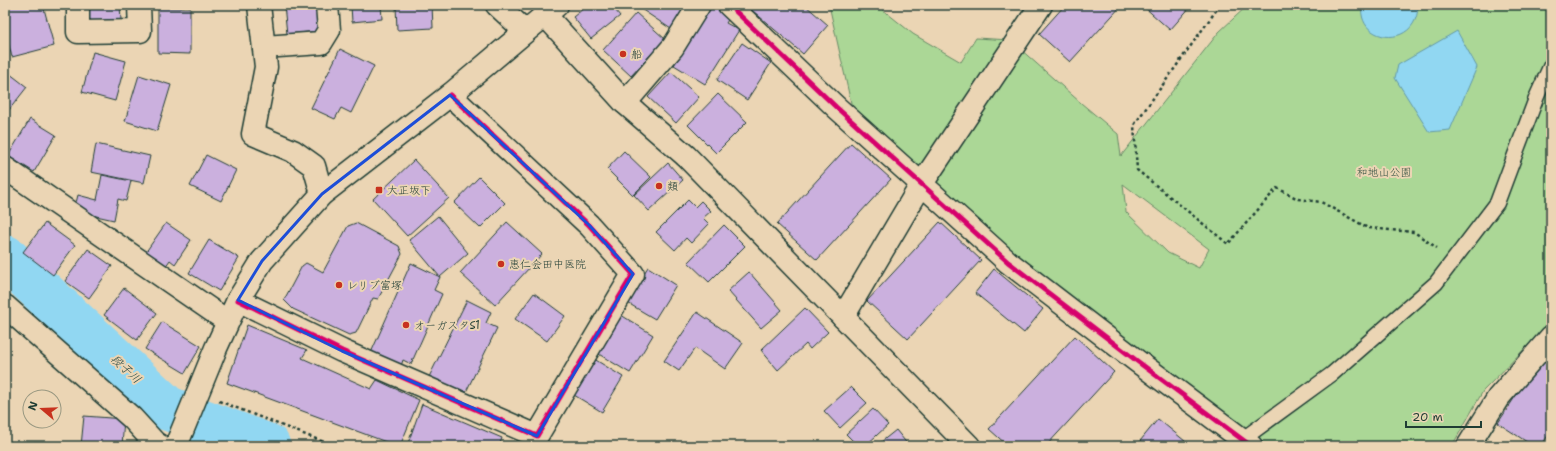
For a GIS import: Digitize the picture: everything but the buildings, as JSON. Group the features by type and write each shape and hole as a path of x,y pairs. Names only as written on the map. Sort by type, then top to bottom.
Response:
{"street":[{"path":"78,5 78,32 140,31 139,5"},
{"path":"259,5 266,67 253,134 294,151 314,166 322,194"},
{"path":"264,47 321,43 329,30 327,5"},
{"path":"497,5 525,31"},
{"path":"625,103 673,47 699,5"},
{"path":"729,5 836,107 1008,262 1243,444"},
{"path":"843,317 921,185 1041,5"},
{"path":"5,306 132,418 155,443 171,444 198,392 227,321 262,261 322,194 450,95 551,10 625,103 686,156 969,446"},
{"path":"238,300 535,441 633,274 589,224 450,95"},
{"path":"5,168 227,321"},
{"path":"1468,446 1498,398 1551,337"}],"lane":[{"path":"1243,444 1332,374 1436,283 1497,204 1537,96 1551,65"}],"path":[{"path":"1220,5 1134,125 1137,170 1228,244 1277,188 1298,199 1322,202 1368,228 1414,232 1454,260"},
{"path":"198,392 334,446"}],"highlighted area":[{"path":"450,95 589,225 625,264 633,274 537,436 342,351 238,300 262,261 322,194"}],"green space":[{"name":"和地山公園","path":"829,5 877,5 913,34 961,62 976,38 1010,40 1118,134 1121,156 1219,32 1248,5 1551,5 1551,322 1483,391 1452,446 1266,446 1140,356 962,211 853,112","holes":["1123,184 1209,249 1199,268 1168,253 1126,212"]}],"water":[{"path":"1362,5 1418,5 1415,20 1408,29 1399,35 1388,36 1377,34 1368,28 1363,18"},
{"path":"1457,31 1477,67 1450,130 1429,132 1395,78 1398,65"}],"waterway":[{"name":"段子川","path":"5,257 167,408 268,446"}],"cycle path":[{"path":"729,5 836,107 1008,262 1251,446"},
{"path":"238,300 342,351 537,436 633,274 589,225 450,95"}],"place":[{"name":"船","path":"623,54"},
{"name":"類","path":"659,186"},
{"name":"大正坂下","path":"379,190"},
{"name":"恵仁会田中医院","path":"501,264"},
{"name":"レリブ富塚","path":"339,285"},
{"name":"オーガスタS1","path":"406,325"}]}
